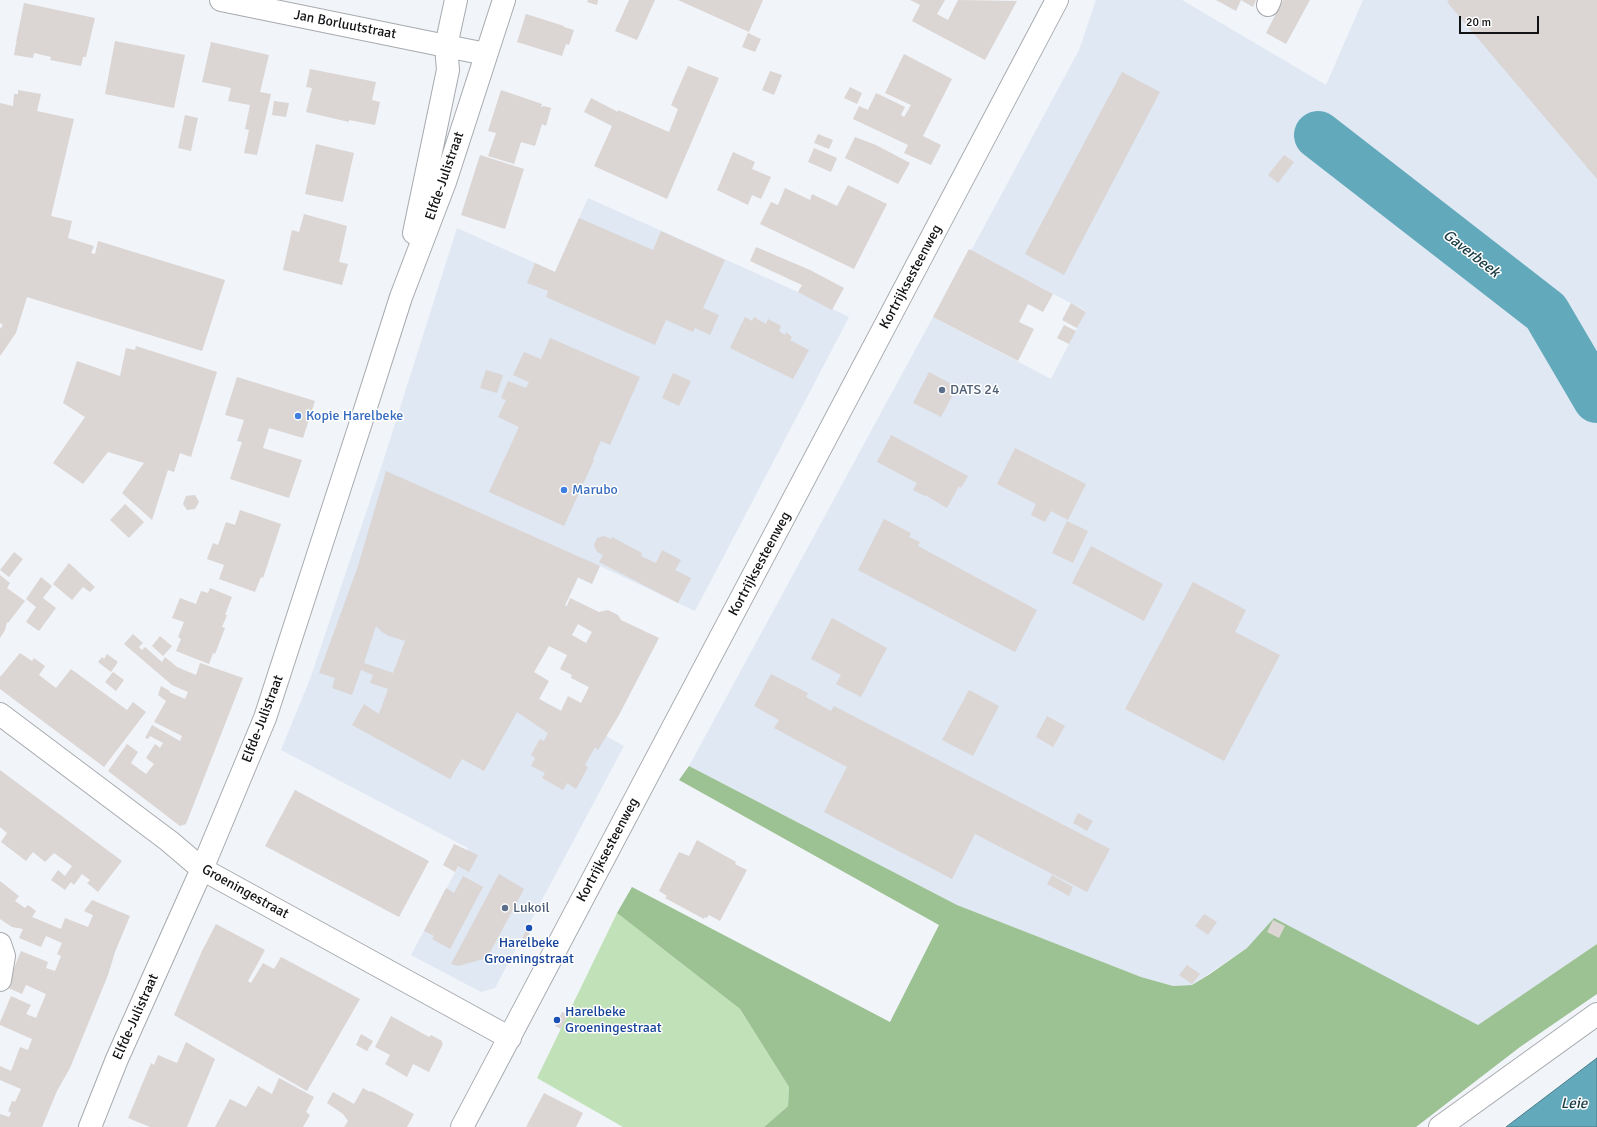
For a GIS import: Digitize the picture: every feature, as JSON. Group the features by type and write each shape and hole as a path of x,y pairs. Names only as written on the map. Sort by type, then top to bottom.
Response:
{"street":[{"name":"Jan Borluutstraat","path":"221,0 446,46"},
{"name":"Elfde-Julistraat","path":"401,297 448,70 446,46 456,0"},
{"name":"Elfde-Julistraat","path":"90,1127 117,1059 202,869 266,718 401,297 445,182 504,0"},
{"name":"Kortrijksesteenweg","path":"462,1127 1057,0"},
{"path":"446,46 486,54"},
{"name":"Groeningestraat","path":"0,714 169,840 202,869 510,1038"},
{"path":"0,944 4,956 0,980"},
{"path":"1440,1127 1597,1014"}],"shaded area":[{"path":"1096,0 1182,0 1326,85 1363,0 1597,0 1597,944 1478,1025 1274,919 1247,948 1192,985 1173,986 1141,977 957,905 689,766 933,317 1051,379 1086,311 971,251 1079,50"},
{"path":"588,198 798,292 849,317 695,611 600,566 592,584 578,578 524,690 624,746 495,988 481,992 411,955 468,848 281,750 310,679 381,468 457,228 555,272"}],"green space":[{"path":"689,766 957,905 1141,977 1173,986 1192,985 1210,974 1247,948 1274,918 1478,1025 1597,944 1597,994 1520,1047 1416,1127 764,1127 788,1106 789,1087 740,1009 617,913 632,887 890,1022 939,925 679,780"},
{"path":"617,913 740,1009 789,1087 788,1106 764,1127 623,1127 537,1078"}],"water":[{"name":"Leie","path":"1597,1058 1597,1127 1506,1127"}],"building":[{"path":"588,0 598,0 597,5 587,2"},
{"path":"629,0 655,0 637,40 615,31"},
{"path":"678,0 763,0 749,32"},
{"path":"910,0 945,0 937,14 948,20 958,0 1017,1 985,60 912,21 920,5"},
{"path":"1216,0 1241,0 1236,11"},
{"path":"1241,0 1256,0 1253,7"},
{"path":"1283,0 1310,0 1286,44 1266,33"},
{"path":"1449,0 1597,0 1597,179 1447,2"},
{"path":"24,3 95,18 86,57 83,57 81,66 50,60 51,57 34,53 33,58 14,55"},
{"path":"526,14 574,30 569,45 566,44 562,56 517,42"},
{"path":"748,33 761,39 755,52 742,47"},
{"path":"115,41 185,55 174,108 105,94"},
{"path":"211,42 269,55 260,92 271,94 257,155 244,153 249,130 245,129 250,105 228,101 231,88 202,82"},
{"path":"904,54 952,79 923,136 941,145 931,165 904,153 908,145 853,119 859,106 868,110 876,93 905,107 901,115 904,117 911,105 885,93"},
{"path":"688,66 719,78 667,199 594,166 612,126 584,112 591,98 618,112 618,110 669,132 678,109 671,105"},
{"path":"310,69 376,82 372,100 380,102 375,125 349,120 349,122 306,112 312,88 306,87"},
{"path":"770,71 782,75 774,95 762,90"},
{"path":"1122,72 1160,92 1064,275 1025,254"},
{"path":"850,87 862,93 857,104 844,98"},
{"path":"18,90 41,94 37,111 74,119 51,216 72,221 68,238 94,246 91,253 95,254 98,241 225,280 202,351 27,297 16,333 0,356 0,329 3,325 0,323 0,103 13,106 14,94 18,94"},
{"path":"501,90 542,104 541,107 544,106 551,108 546,126 542,124 535,146 521,142 514,164 488,156 496,133 488,131"},
{"path":"274,101 289,103 286,117 272,115"},
{"path":"185,115 198,118 191,151 178,148"},
{"path":"818,134 833,140 829,149 814,143"},
{"path":"855,137 876,145 910,163 898,184 845,158"},
{"path":"316,144 354,153 343,202 305,194"},
{"path":"814,148 837,158 831,172 808,162"},
{"path":"733,152 755,162 752,169 771,177 761,199 752,195 748,205 717,190"},
{"path":"480,155 524,169 505,229 461,215"},
{"path":"1284,155 1294,162 1278,183 1268,175"},
{"path":"848,185 887,204 854,269 760,224 771,202 778,205 785,188 810,200 812,194 837,206"},
{"path":"304,214 347,226 339,262 348,264 342,285 283,270 292,230 299,232"},
{"path":"579,218 653,250 661,231 725,260 703,308 719,315 710,335 695,328 693,332 666,320 655,345 546,297 548,291 527,283 535,263 555,272"},
{"path":"756,247 810,270 844,288 832,310 798,292 802,285 750,261"},
{"path":"969,249 1053,294 1043,312 1028,304 1019,322 1034,329 1018,361 933,317"},
{"path":"1071,303 1086,312 1077,328 1062,320"},
{"path":"745,317 752,321 754,317 766,324 768,319 781,326 779,331 785,335 786,332 792,337 790,340 809,350 793,379 730,348"},
{"path":"1064,325 1076,331 1069,344 1057,338"},
{"path":"550,338 640,377 610,445 601,441 564,526 489,492 519,427 498,417 506,400 501,398 508,381 526,388 529,382 513,375 524,352 541,359"},
{"path":"136,346 217,372 191,457 180,453 174,472 168,470 152,520 122,493 144,463 108,452 83,484 53,463 85,417 63,403 77,361 120,376 126,348 135,350"},
{"path":"486,370 503,375 497,393 480,388"},
{"path":"929,372 957,387 941,417 913,403"},
{"path":"673,373 691,381 679,406 662,398"},
{"path":"237,377 315,401 303,438 269,428 263,448 302,460 289,498 230,479 242,442 237,441 244,420 225,415"},
{"path":"891,435 968,476 961,488 959,486 947,508 913,490 917,483 877,462"},
{"path":"1015,448 1086,484 1068,520 1051,511 1045,522 1031,515 1036,504 997,484"},
{"path":"386,471 600,566 592,584 578,577 565,605 567,606 570,598 599,612 608,610 618,615 621,620 659,638 619,715 598,750 595,747 585,765 588,767 576,789 567,783 563,790 542,778 545,773 531,766 535,758 531,755 540,739 544,741 548,733 517,712 484,771 462,759 450,779 352,725 364,704 379,714 388,689 370,683 373,675 361,670 352,695 332,688 335,678 319,673 358,566","holes":["578,624 592,632 586,643 572,635","376,626 389,636 405,641 393,673 364,663","549,646 567,655 560,669 572,675 571,678 589,687 581,703 568,696 561,711 539,699 549,681 534,672"]},
{"path":"195,495 199,502 195,509 187,510 183,504 186,496"},
{"path":"125,504 144,522 129,538 110,520"},
{"path":"240,510 281,524 263,578 261,577 255,592 219,579 224,565 207,559 213,543 218,545 226,522 235,525"},
{"path":"884,519 911,533 909,537 920,542 918,546 1037,610 1015,652 858,570"},
{"path":"1067,521 1088,531 1073,563 1052,553"},
{"path":"604,536 611,539 612,537 642,553 641,556 656,563 662,550 681,560 675,570 691,578 678,603 599,562 603,555 597,552 594,545 597,538"},
{"path":"1091,546 1163,584 1144,621 1072,583"},
{"path":"14,552 23,559 9,577 0,570"},
{"path":"69,563 95,587 90,592 83,587 72,600 53,584"},
{"path":"0,575 10,583 7,588 25,601 8,623 7,622 5,630 0,638"},
{"path":"41,577 52,586 43,598 56,608 39,631 26,622 36,607 26,599"},
{"path":"1193,582 1246,610 1235,632 1280,655 1224,761 1125,709"},
{"path":"210,588 232,597 222,627 225,628 215,654 213,653 209,664 176,651 181,639 178,637 184,622 172,618 180,598 196,604 201,591 208,593"},
{"path":"832,618 887,648 861,697 836,684 841,675 811,659"},
{"path":"133,634 143,643 139,647 142,650 145,647 162,662 165,657 177,667 196,675 200,663 243,678 186,824 180,826 108,771 127,744 138,752 131,763 146,774 154,764 146,758 155,744 160,748 163,743 150,736 148,739 145,738 152,725 180,741 182,736 154,722 166,701 158,695 161,686 170,691 169,692 185,699 188,692 172,685 124,644"},
{"path":"160,636 172,646 163,656 152,646"},
{"path":"20,653 32,661 34,658 45,666 39,675 56,688 71,669 127,710 133,702 146,712 104,767 0,689 0,677"},
{"path":"107,654 118,662 111,672 98,662 102,657 104,659"},
{"path":"113,672 124,680 116,691 105,682"},
{"path":"771,674 808,693 806,697 831,711 834,706 1110,849 1087,892 975,834 952,879 824,812 847,767 774,728 779,720 754,706"},
{"path":"969,690 999,706 973,756 942,740"},
{"path":"1047,716 1065,726 1053,747 1036,737"},
{"path":"0,770 122,861 98,892 87,883 90,880 82,874 74,885 71,882 65,890 51,880 58,870 65,876 72,866 54,853 45,862 33,852 26,861 1,842 7,833 0,827"},
{"path":"295,790 429,861 399,917 265,846"},
{"path":"1078,813 1093,821 1087,831 1073,823"},
{"path":"697,840 736,862 735,864 747,870 720,921 709,915 704,919 665,898 667,896 659,891 679,852 689,856"},
{"path":"454,844 478,855 469,872 458,866 455,872 443,865"},
{"path":"499,874 524,889 487,958 458,966 451,964"},
{"path":"1052,875 1073,887 1069,896 1047,884"},
{"path":"463,876 483,887 450,949 432,939 434,936 424,931 446,888 454,893"},
{"path":"0,881 19,896 15,901 25,908 28,905 36,911 32,917 61,929 65,918 88,927 93,915 84,911 92,900 130,916 70,1068 57,1091 42,1127 0,1127 0,1114 9,1117 11,1113 8,1111 12,1101 15,1102 21,1089 0,1080 0,1066 11,1071 20,1047 28,1050 32,1039 0,1025 0,1022 11,996 31,1005 26,1014 36,1018 46,994 26,985 22,994 6,987 21,951 48,962 46,968 55,971 61,956 57,954 62,943 46,936 41,947 19,938 23,929 12,927 0,919"},
{"path":"1204,914 1217,922 1208,935 1195,926"},
{"path":"1273,920 1285,926 1279,938 1267,932"},
{"path":"216,924 265,950 248,981 251,983 263,963 274,969 281,957 360,999 307,1091 174,1015 202,951"},
{"path":"527,928 531,930 526,941 522,938"},
{"path":"1187,965 1200,974 1192,984 1179,975"},
{"path":"562,1012 568,1014 561,1029 555,1026"},
{"path":"391,1016 429,1037 431,1035 442,1041 443,1044 429,1072 413,1064 407,1077 385,1064 390,1055 375,1047"},
{"path":"361,1034 373,1041 367,1051 356,1045"},
{"path":"186,1042 215,1059 187,1127 150,1127 128,1118 151,1063 154,1065 158,1055 177,1063"},
{"path":"279,1078 314,1097 306,1112 310,1115 303,1127 215,1127 230,1099 246,1107 258,1086 272,1094"},
{"path":"363,1088 414,1114 407,1127 344,1127 348,1121 343,1114 327,1103 333,1092 354,1104"},
{"path":"544,1093 583,1113 576,1127 526,1127"}],"waterway":[{"name":"Gaverbeek","path":"1318,135 1546,312 1597,399"}],"place":[{"name":"DATS 24","path":"942,390"},
{"name":"Kopie Harelbeke","path":"298,416"},
{"name":"Marubo","path":"564,490"},
{"name":"Lukoil","path":"505,908"},
{"name":"Harelbeke Groeningstraat","path":"529,928"},
{"name":"Harelbeke Groeningestraat","path":"557,1020"}]}
